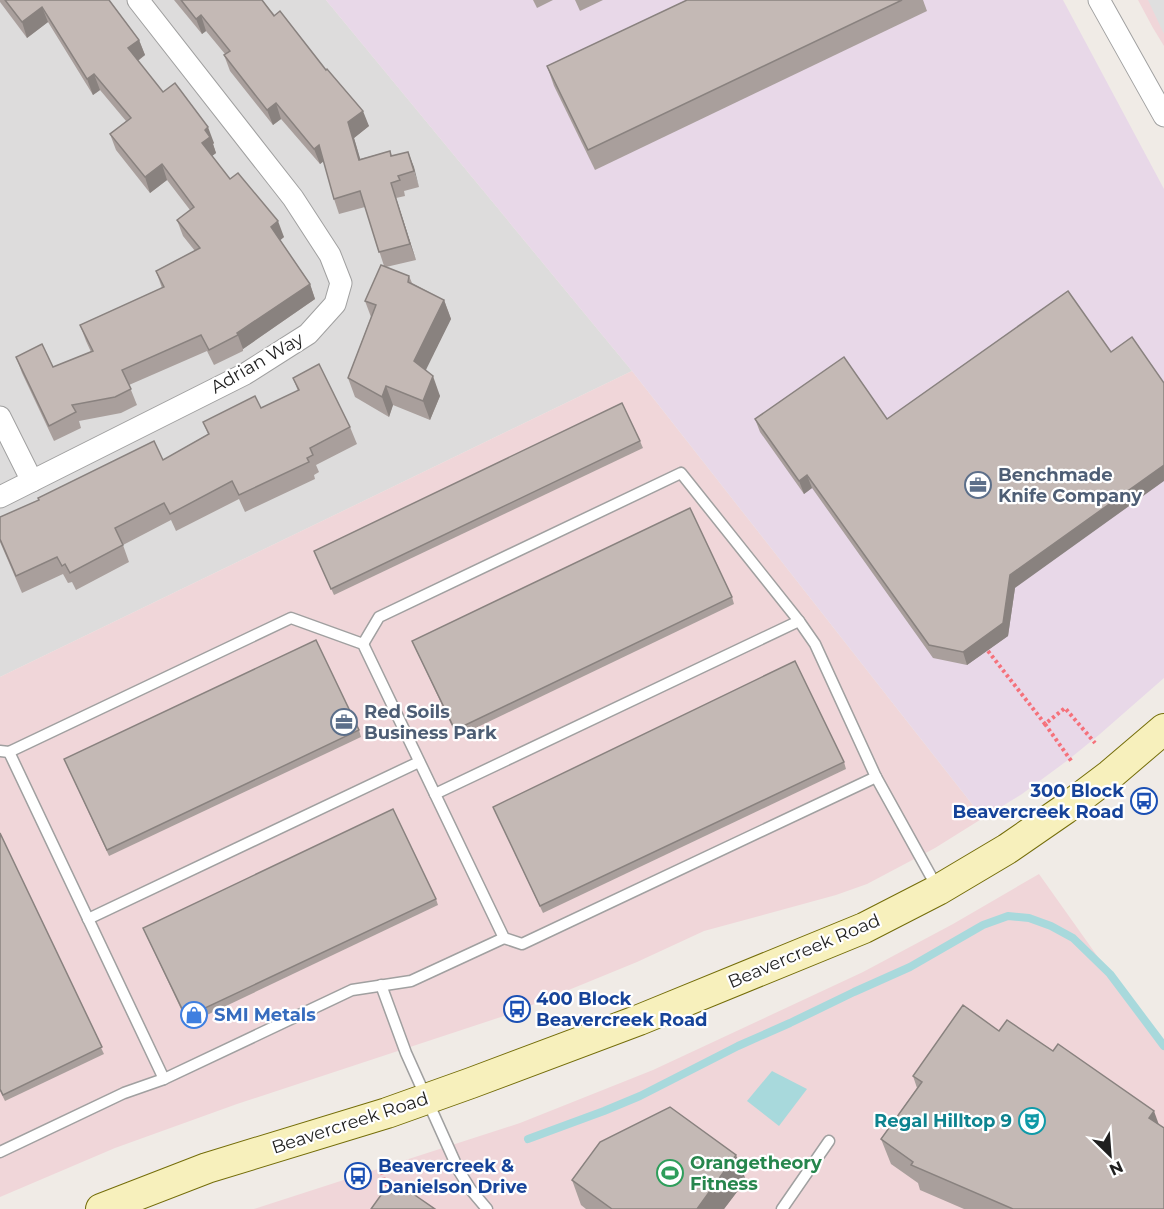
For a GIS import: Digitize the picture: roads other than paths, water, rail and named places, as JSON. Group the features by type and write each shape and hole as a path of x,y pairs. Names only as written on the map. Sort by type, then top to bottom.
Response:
{"main road":[{"name":"Beavercreek Road","path":"101,1209 207,1168 427,1100 628,1024 864,928 938,890 1007,849 1110,775 1164,729"}],"street":[{"name":"Adrian Way","path":"0,497 245,374 308,334 335,304 341,283 330,255 293,198 138,0"},
{"path":"1099,0 1164,116"},
{"path":"0,417 32,480"}],"lane":[{"path":"363,644 379,617 681,473 815,644 876,777 938,890"},
{"path":"164,1079 88,919 4,752 291,618 363,644 504,938"},
{"path":"435,794 799,621"},
{"path":"88,919 419,762"},
{"path":"0,1152 124,1093 164,1079 352,990 411,981 504,938 522,944 876,777"},
{"path":"381,985 406,1053 459,1171 486,1209"},
{"path":"782,1209 829,1141"}],"water":[{"path":"772,1071 807,1089 779,1126 747,1101"}],"waterway":[{"path":"528,1139 640,1096 738,1046 910,967 983,925 1008,916 1029,918 1051,926 1073,938 1110,974 1164,1046"}],"place":[{"name":"Benchmade Knife Company","path":"978,485"},
{"name":"Red Soils Business Park","path":"344,722"},
{"name":"300 Block Beavercreek Road","path":"1144,801"},
{"name":"400 Block Beavercreek Road","path":"517,1009"},
{"name":"SMI Metals","path":"194,1015"},
{"name":"Regal Hilltop 9","path":"1032,1121"},
{"name":"Orangetheory Fitness","path":"670,1173"},
{"name":"Beavercreek & Danielson Drive","path":"358,1176"}]}
